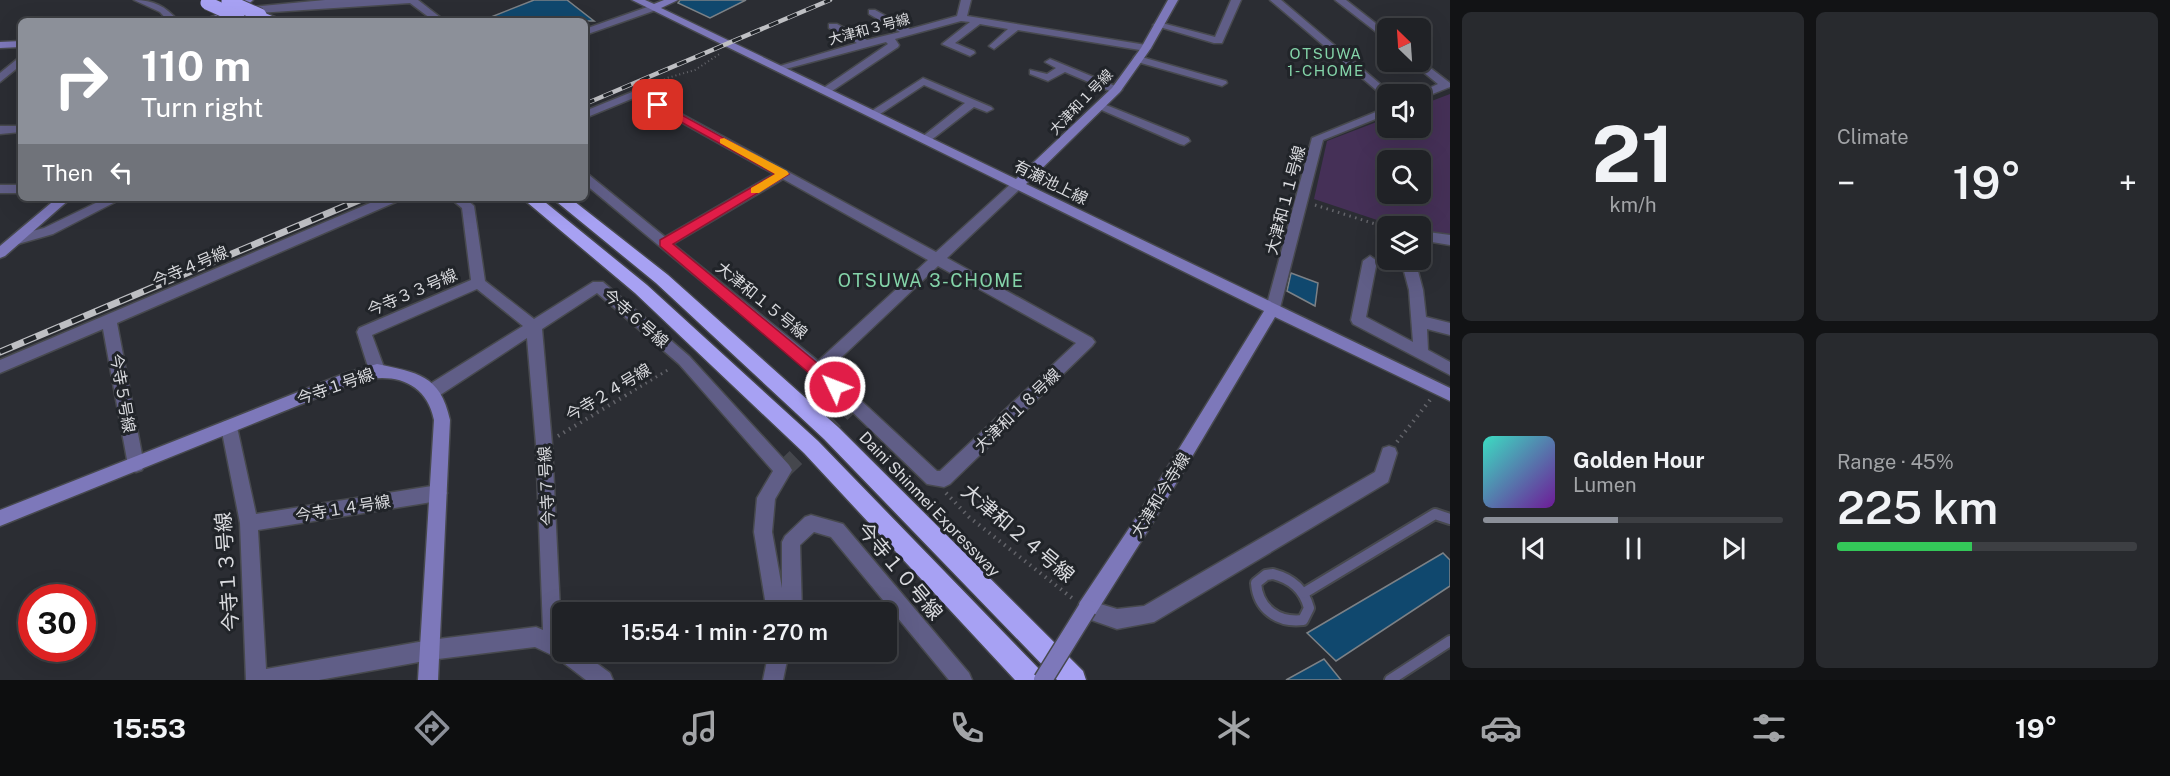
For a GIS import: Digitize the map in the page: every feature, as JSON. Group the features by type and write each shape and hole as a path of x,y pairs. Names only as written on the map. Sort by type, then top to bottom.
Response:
{"highway":[{"path":"203,2 266,18"},
{"path":"534,201 641,289 811,447 1032,680"},
{"name":"Daini Shinmei Expressway","path":"564,201 662,279 831,433 1074,680"}],"street":[{"path":"139,0 163,10 170,18"},
{"path":"214,18 234,10 248,0"},
{"path":"234,10 328,2 412,0 436,18"},
{"name":"有瀬池上線","path":"637,0 1445,391"},
{"path":"588,31 673,0"},
{"path":"961,18 966,0"},
{"name":"大津和１号線","path":"1018,184 1116,90 1146,48 1173,0"},
{"path":"1158,25 1218,41 1236,0"},
{"path":"1275,0 1377,88"},
{"path":"1340,0 1377,29"},
{"path":"872,12 908,32"},
{"name":"大津和３号線","path":"777,68 961,18 1146,48"},
{"path":"970,54 947,44 977,22"},
{"path":"833,26 866,44"},
{"path":"994,46 1016,28"},
{"path":"825,91 894,45 889,38"},
{"path":"0,45 18,44"},
{"path":"1138,59 1222,83"},
{"path":"0,79 18,62"},
{"path":"1050,62 1116,90"},
{"path":"1034,72 1048,78 1064,68"},
{"path":"1429,72 1446,85 1431,91"},
{"path":"873,114 923,81 987,109"},
{"path":"588,114 637,93 937,258"},
{"path":"926,140 972,103"},
{"path":"1101,106 1184,141"},
{"name":"大津和１１号線","path":"1273,308 1318,138 1377,114"},
{"path":"0,130 18,129"},
{"path":"664,243 783,174"},
{"name":"大津和１５号線","path":"588,180 818,370"},
{"path":"933,479 818,370 1018,184"},
{"path":"0,189 18,189"},
{"path":"0,253 62,201"},
{"path":"18,239 48,231 111,201"},
{"name":"今寺４号線","path":"0,367 386,201"},
{"path":"460,201 468,206 478,283 534,327"},
{"path":"1431,237 1450,240"},
{"name":"大津和１８号線","path":"933,479 944,479 1087,342 937,258"},
{"path":"1370,261 1358,320 1450,369"},
{"path":"1411,270 1416,290 1421,352"},
{"name":"今寺３３号線","path":"377,370 364,332 478,283"},
{"name":"今寺６号線","path":"431,392 598,286 684,360 783,470 766,498 763,532 775,602"},
{"name":"大津和今寺線","path":"1043,680 1146,518 1273,308"},
{"name":"今寺５号線","path":"109,320 136,465"},
{"path":"1418,321 1450,329"},
{"name":"今寺７号線","path":"534,327 556,602"},
{"name":"今寺１号線","path":"0,518 352,377 377,370 417,379 431,392"},
{"path":"428,680 442,420 438,401 431,392"},
{"name":"今寺１３号線","path":"229,427 249,523 256,680"},
{"path":"1087,609 1117,619 1147,615 1382,477 1389,453"},
{"name":"今寺１４号線","path":"249,523 438,493"},
{"name":"今寺１０号線","path":"792,602 791,542 811,523 837,530 962,680"},
{"path":"263,680 430,650 536,637 552,645"},
{"path":"578,662 603,680"},
{"path":"773,680 777,662"}],"lane":[{"path":"1304,593 1435,514 1450,519"},
{"path":"1266,575 1282,576 1298,586 1304,593 1310,609 1308,615 1296,622 1287,621 1270,613 1263,605 1258,598 1256,583 1266,575"},
{"path":"1390,680 1450,641"}],"path":[{"path":"637,93 667,78 695,70 732,46"},
{"path":"1302,201 1377,225"},
{"name":"今寺２４号線","path":"543,444 684,360"},
{"path":"1389,453 1445,391"},
{"name":"大津和２４号線","path":"933,479 969,517 1087,609"}],"shaded area":[{"path":"1450,94 1450,236 1431,232 1431,216 1377,216 1377,220 1314,199 1327,141 1377,122 1377,138 1431,138 1431,101"}],"building":[{"path":"534,0 567,0 594,21 588,21 588,18 489,18"},
{"path":"680,0 746,0 710,18 678,3"},
{"path":"1291,273 1318,283 1315,306 1287,291"},
{"path":"1443,553 1450,560 1450,586 1336,661 1307,633"},
{"path":"1324,659 1341,680 1286,680"}],"tunnel":[{"path":"783,470 852,403"}],"railway":[{"path":"588,103 830,0"},
{"path":"0,352 357,201"}],"slow traffic":[{"path":"724,141 783,174 755,190"}],"district":[{"name":"OTSUWA 1-CHOME","path":"1326,62"},
{"name":"OTSUWA 3-CHOME","path":"931,281"}],"route":[{"path":"658,105 783,174 664,243 818,370 835,387"}]}
